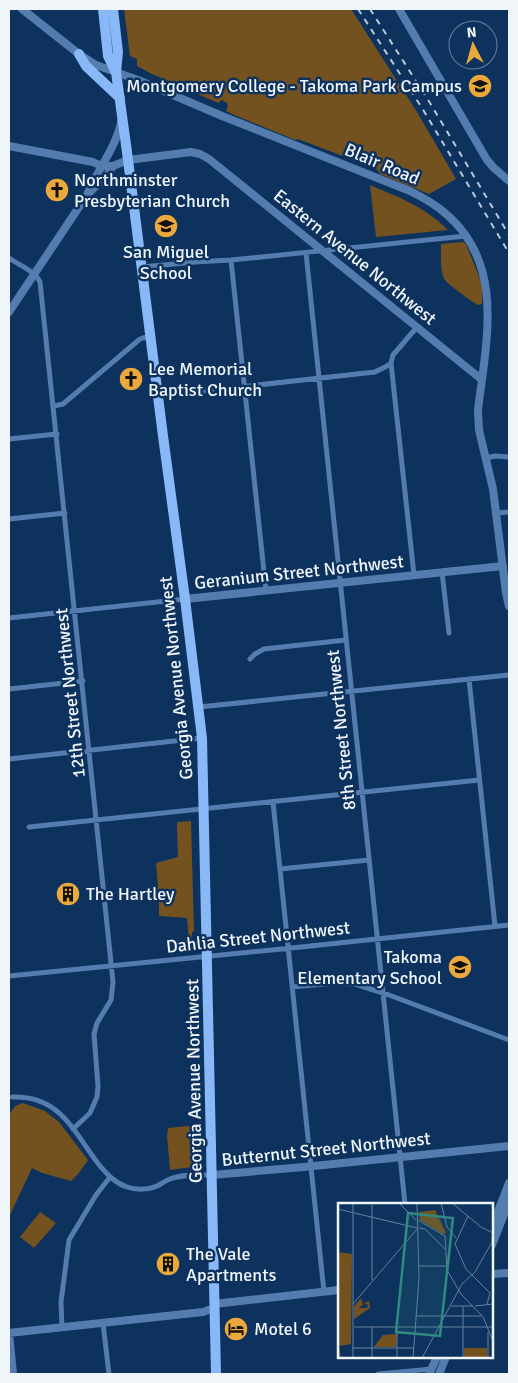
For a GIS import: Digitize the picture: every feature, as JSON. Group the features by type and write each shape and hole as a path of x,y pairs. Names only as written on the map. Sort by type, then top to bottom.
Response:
{"highway":[{"path":"103,9 108,56 116,72"},
{"path":"113,9 118,52 116,72"},
{"path":"80,54 86,66 120,98"},
{"name":"Georgia Avenue Northwest","path":"116,72 186,599 202,738 216,1374"}],"street":[{"path":"22,9 96,65 116,72"},
{"path":"399,9 487,160 509,181"},
{"name":"Blair Road","path":"116,72 410,191 429,201 454,220 466,236 480,263 487,293 486,354 481,379 478,422 493,489 506,596 509,606"},
{"path":"87,195 94,178 118,135 122,115"},
{"path":"9,146 93,162 128,160"},
{"name":"Eastern Avenue Northwest","path":"128,160 191,152 209,159 481,379"},
{"path":"9,312 87,195 107,175 113,166 128,160"},
{"path":"103,162 113,166"},
{"path":"142,267 306,253 466,236"},
{"name":"8th Street Northwest","path":"306,253 405,1203"},
{"path":"9,258 34,274"},
{"path":"232,260 266,591"},
{"name":"12th Street Northwest","path":"34,274 39,278 40,282 54,406 113,982 112,996 107,1009 97,1023 94,1034 98,1086 97,1097 90,1113 73,1129"},
{"path":"414,575 391,362 393,355 417,327"},
{"path":"54,406 63,404 140,339 151,336"},
{"path":"158,396 370,374 391,362"},
{"path":"9,439 57,434"},
{"path":"486,458 495,456 509,457"},
{"path":"496,512 509,512"},
{"path":"9,519 65,513"},
{"name":"Geranium Street Northwest","path":"9,618 503,566"},
{"path":"442,572 449,633"},
{"path":"250,659 264,649 346,640"},
{"path":"199,707 509,675"},
{"path":"469,679 495,926"},
{"path":"9,689 83,681"},
{"path":"9,759 202,738"},
{"path":"29,827 479,780"},
{"path":"273,802 324,1292"},
{"path":"280,869 369,860"},
{"name":"Dahlia Street Northwest","path":"9,976 509,925"},
{"path":"292,987 343,982 355,984 383,992 509,1040"},
{"name":"Butternut Street Northwest","path":"10,1097 34,1099 48,1104 59,1112 110,1177 125,1186 143,1189 156,1187 172,1178 509,1146"},
{"path":"62,1328 61,1302 66,1251 69,1240 96,1195 110,1177"},
{"path":"493,1224 509,1183"},
{"path":"493,1242 509,1202"},
{"path":"493,1274 509,1272"},
{"path":"13,1374 9,1333 203,1312 214,1306 338,1290"},
{"path":"104,1324 109,1374"},
{"path":"378,1374 431,1372 437,1358"},
{"path":"439,1374 446,1358"}],"shaded area":[{"path":"124,9 351,9 417,112 456,179 429,194 380,174 377,169 298,139 295,140 232,114 226,111 227,103 222,100 218,103 152,74 137,66 137,59 130,56"},
{"path":"370,185 421,209 448,230 376,237"},
{"path":"463,242 466,244 482,284 482,304 478,305 466,297 443,277 441,244"},
{"path":"191,821 194,931 192,932 192,939 189,940 187,918 159,916 156,863 178,857 177,824 178,822"},
{"path":"23,1103 45,1111 59,1122 88,1160 71,1181 42,1173 32,1168 9,1217 9,1115 15,1106"},
{"path":"198,1125 199,1166 170,1170 168,1128"},
{"path":"40,1212 56,1223 34,1248 20,1237"}],"railway":[{"path":"358,9 422,108 509,253"},
{"path":"370,9 430,103 509,235"}],"place":[{"name":"Montgomery College - Takoma Park Campus","path":"480,86"},
{"name":"Northminster Presbyterian Church","path":"57,190"},
{"name":"San Miguel School","path":"166,226"},
{"name":"Lee Memorial Baptist Church","path":"131,379"},
{"name":"The Hartley","path":"68,894"},
{"name":"Takoma Elementary School","path":"460,967"},
{"name":"The Vale Apartments","path":"168,1264"},
{"name":"Motel 6","path":"236,1329"}]}
